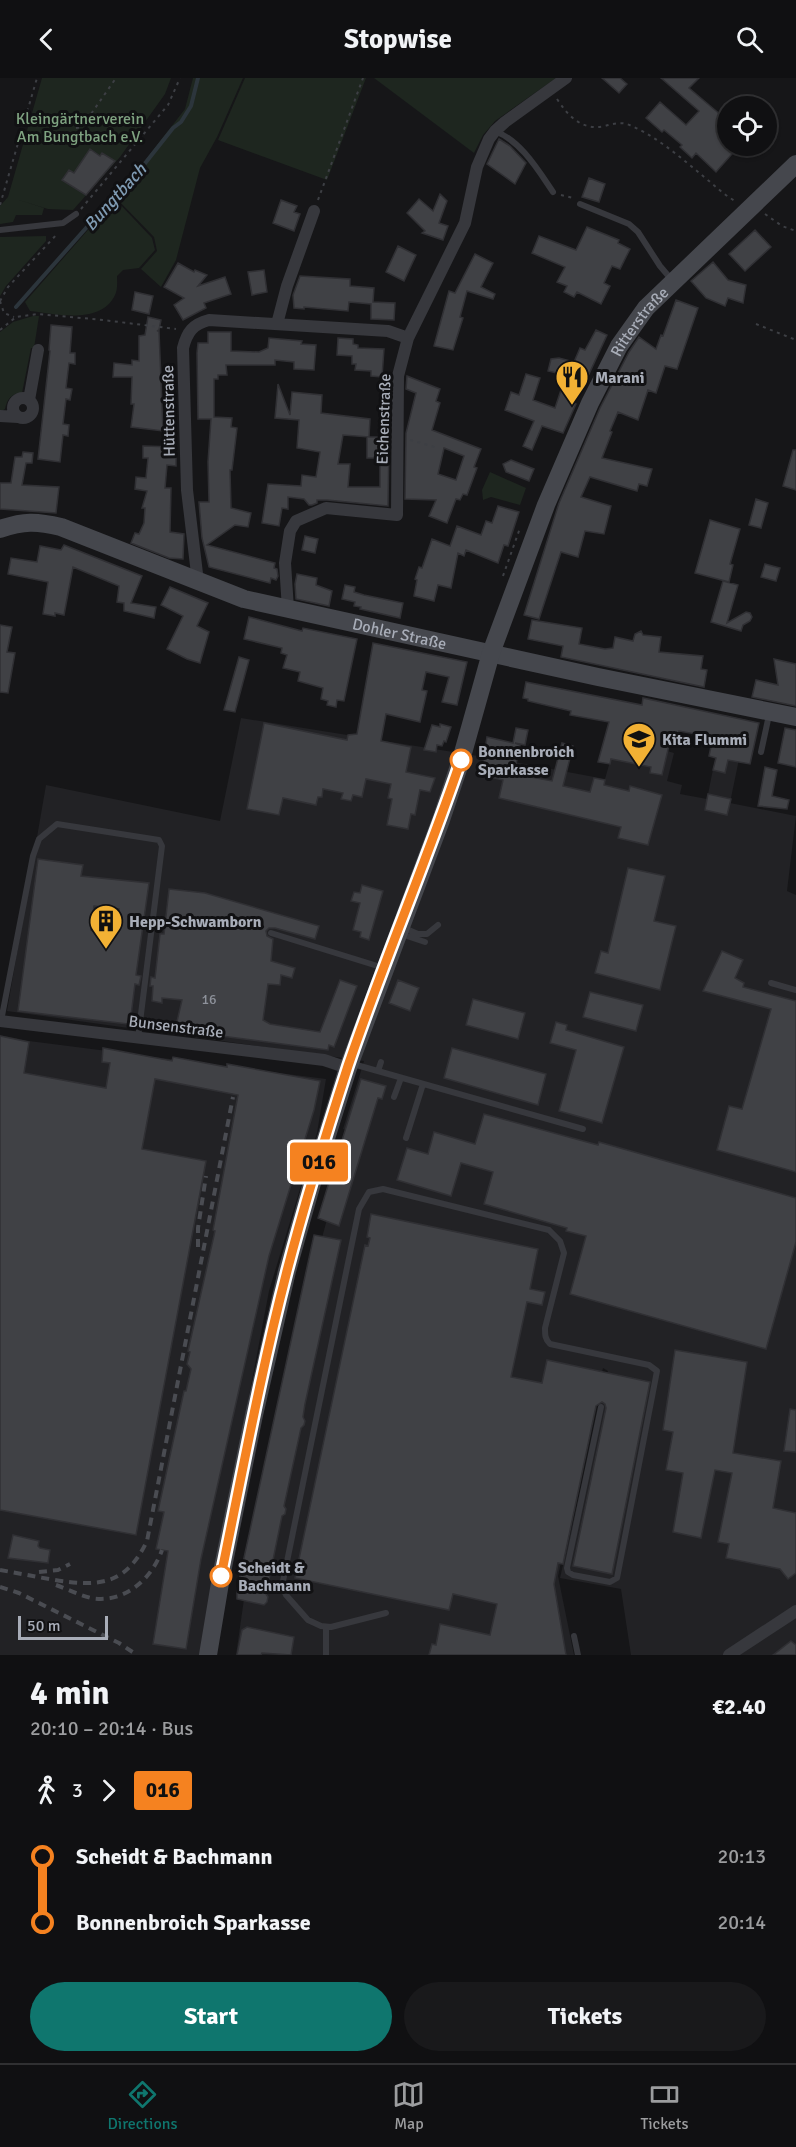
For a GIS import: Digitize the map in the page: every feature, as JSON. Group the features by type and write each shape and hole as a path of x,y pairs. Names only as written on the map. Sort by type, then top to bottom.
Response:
{"main road":[{"name":"Ritterstraße","path":"208,1655 221,1577 252,1426 287,1271 349,1066 441,820 461,760 491,653 546,505 590,403 619,346 646,308 745,206 796,164"},
{"name":"Dohler Straße","path":"8,527 36,521 61,527 244,599 598,677 796,717"}],"street":[{"name":"Eichenstraße","path":"288,609 285,563 290,531 296,521 326,508 397,515 398,376 408,338 465,223 477,167 495,131 566,78"},
{"path":"277,324 287,286 314,211"},
{"path":"186,335 197,323 209,320 388,331 408,338"},
{"name":"Hüttenstraße","path":"186,335 183,348 187,490 198,582"},
{"path":"0,416 18,417 13,412 14,403 22,398 29,400 38,350"},
{"name":"Bunsenstraße","path":"1,1021 324,1060 349,1066"},
{"path":"729,1655 796,1611"}],"lane":[{"path":"495,131 503,134 525,153 553,192"},
{"path":"580,204 628,224 638,232 673,282"},
{"path":"0,230 63,223 76,214"},
{"path":"761,752 769,711"},
{"path":"1,1021 33,856 39,839 57,824 159,840 162,846 138,1039"},
{"path":"399,930 427,934 438,925"},
{"path":"399,930 425,942"},
{"path":"271,933 385,969"},
{"path":"771,983 796,990"},
{"path":"378,1071 381,1062"},
{"path":"349,1066 378,1071 583,1129"},
{"path":"394,1097 401,1078"},
{"path":"406,1138 423,1084"},
{"path":"386,1612 326,1627 321,1626 308,1620 286,1595 282,1579 312,1446 359,1209 369,1192 383,1189 549,1230 560,1241 564,1253 545,1328 547,1341 550,1344 649,1365 657,1371 617,1578 610,1582 573,1575 568,1572 567,1568 601,1407"},
{"path":"326,1627 326,1655"},
{"path":"574,1636 578,1655"}],"path":[{"path":"0,205 37,78"},
{"path":"76,128 82,127 116,78"},
{"path":"180,78 168,105 76,214 8,287 0,301 4,313 16,317 38,314 103,320 179,330 186,335"},
{"path":"314,211 363,78"},
{"path":"550,89 573,118 587,127 625,123 672,151 705,177 723,195 796,231"},
{"path":"553,192 571,197 580,204"},
{"path":"0,330 16,317"},
{"path":"756,324 796,340"},
{"path":"398,440 405,439 438,449"}],"shaded area":[{"path":"643,698 657,748 674,753 667,781 682,785 680,794 707,799 724,715 747,720 730,803 796,816 787,891 796,895 796,1655 631,1655 621,1589 560,1578 608,1371 603,1368 558,1576 574,1655 236,1655 244,1599 301,1315 351,1131 343,1129 364,1061 7,1011 46,785 220,821 241,718 509,761 605,779 613,751 635,737"},
{"path":"0,1035 29,1041 326,1079 317,1133 269,1291 200,1655 0,1655"}],"green space":[{"name":"Kleingärtnerverein Am Bungtbach e.V.","path":"42,78 171,78 165,94 120,157 73,210 48,209 16,199 44,208 42,215 16,215 13,222 0,224 0,206 8,197"},
{"path":"193,78 243,78 217,137 200,168 176,260 161,287 141,269 157,251 154,237 116,198 185,109"},
{"path":"245,78 366,78 327,180 218,140"},
{"path":"374,78 556,78 495,121 483,135 474,153"},
{"path":"115,199 152,238 155,250 139,268 123,270 117,276 115,295 99,311 89,314 65,315 30,311 25,302"},
{"path":"46,236 46,241 6,286 0,296 0,237"},
{"path":"39,316 34,348 31,348 22,393 10,397 5,409 0,412 0,332 13,322"},
{"path":"490,472 526,488 520,505 491,497 483,500 482,490"}],"building":[{"path":"602,78 620,78 627,84 619,93"},
{"path":"661,78 699,78 689,88 717,112 717,156 730,156 716,172 696,153 692,158 680,147 682,145 646,118 660,102 686,125 699,111"},
{"path":"499,139 510,146 526,163 515,184 487,164"},
{"path":"90,149 100,156 102,153 115,161 86,195 62,180 69,170 74,173"},
{"path":"589,178 605,184 599,202 582,197"},
{"path":"440,194 447,201 439,223 448,226 443,240 422,233 425,231 407,213 419,199 433,211"},
{"path":"281,200 297,206 294,212 300,214 294,231 273,223"},
{"path":"587,227 619,240 618,243 630,249 620,269 612,266 604,283 610,286 601,304 577,292 574,297 564,292 567,286 557,282 565,267 532,253 539,236 576,250"},
{"path":"755,230 771,247 745,271 729,254"},
{"path":"398,246 416,255 404,281 386,272"},
{"path":"475,254 493,263 481,287 495,294 493,299 467,291 460,317 463,318 453,350 434,346 449,291 455,293"},
{"path":"713,262 728,280 746,285 743,303 728,298 725,306 706,298 691,281"},
{"path":"178,263 194,272 195,270 207,275 198,286 225,277 231,294 204,303 206,308 183,320 174,305 184,298 164,287"},
{"path":"264,270 267,292 252,295 248,272"},
{"path":"300,276 350,279 350,286 374,288 373,302 395,303 394,320 371,319 371,304 349,302 348,311 294,308 293,295"},
{"path":"135,292 153,296 149,314 132,310"},
{"path":"676,300 698,308 677,369 665,366 656,393 648,390 638,420 618,412 602,458 652,469 647,486 639,484 637,491 590,477 581,497 611,506 604,534 585,531 578,557 561,552 539,619 524,615 559,503 600,408 639,337 656,349"},
{"path":"148,317 161,320 157,331 159,331 163,431 131,427 134,404 131,404 132,377 113,377 114,363 132,365 132,360 139,361 139,336 145,335"},
{"path":"51,325 72,327 70,353 75,353 75,364 69,363 66,388 72,389 70,400 66,399 63,424 69,425 68,436 63,435 60,462 38,459"},
{"path":"596,330 607,335 589,374 572,369 573,365 561,374 548,371 551,359 559,358 574,362 580,348 585,350"},
{"path":"208,332 231,332 231,351 259,352 268,348 269,338 302,341 301,344 316,345 314,370 294,369 294,362 275,360 275,365 226,365 227,375 218,375 218,379 214,379 214,417 232,418 231,427 237,428 232,470 230,470 231,508 251,513 248,527 235,525 207,545 275,563 274,568 277,569 278,576 276,580 271,578 270,583 209,567 202,538 199,502 209,502 208,462 211,419 198,419 197,353 198,343 208,343"},
{"path":"338,338 353,339 353,344 358,345 358,348 384,349 382,377 371,376 371,371 355,370 356,364 352,364 352,356 337,355"},
{"path":"526,374 540,378 533,400 555,408 561,390 571,394 572,401 576,404 563,433 542,426 532,450 523,446 534,421 505,410 511,392 519,395"},
{"path":"407,376 440,389 436,401 440,403 432,430 481,449 467,495 463,494 460,500 456,499 447,523 429,516 436,500 405,499 406,433 416,393 406,389","holes":["444,448 464,456 456,480 438,474"]},
{"path":"278,384 290,415 292,392 322,395 321,413 370,419 369,437 381,437 381,442 389,442 388,506 327,500 317,500 317,503 309,505 304,499 288,497 288,509 282,508 279,526 262,523 268,484 301,486 302,475 316,477 320,452 297,448 299,420 275,418","holes":["343,435 369,437 367,437 367,458 380,458 380,487 348,487 350,464 338,464"]},
{"path":"143,446 176,447 176,466 167,465 165,488 171,488 170,532 184,534 183,559 169,558 131,543 135,533 139,534 144,523 145,508 142,508 147,491 135,489 136,477 146,478 148,458 143,458"},
{"path":"793,450 796,450 796,490 783,486"},
{"path":"23,452 33,453 32,463 26,463 22,485 59,487 56,513 0,509 0,483 11,483 15,457 22,457"},
{"path":"511,460 534,469 529,481 506,472 503,464"},
{"path":"756,499 768,503 761,528 749,525"},
{"path":"498,506 519,512 508,546 504,545 498,563 466,550 464,556 458,553 451,588 438,585 434,601 414,596 417,580 415,579 419,567 422,568 432,539 450,546 457,526 481,535 486,521 492,523"},
{"path":"710,520 740,529 730,564 733,565 729,582 695,573"},
{"path":"305,536 318,539 315,553 302,550"},
{"path":"64,545 142,576 131,603 156,607 154,618 124,611 124,603 117,602 119,586 73,567 64,615 43,614 48,582 8,574 11,558 37,562 40,546 61,550"},
{"path":"765,564 780,568 776,581 761,577"},
{"path":"297,574 317,578 316,585 332,591 329,606 296,599"},
{"path":"723,581 738,585 727,623 746,612 752,617 743,625 741,631 711,622"},
{"path":"345,585 355,587 354,592 403,603 400,618 360,609 361,607 354,606 355,602 342,599"},
{"path":"170,587 208,603 197,626 209,632 200,663 167,649 183,616 161,605"},
{"path":"249,617 302,631 303,628 357,639 344,701 337,700 336,707 327,705 328,701 321,699 323,688 298,681 300,672 283,668 287,655 281,653 282,648 244,639"},
{"path":"532,620 582,628 579,644 605,649 613,648 615,637 633,641 635,634 641,631 643,635 661,637 659,652 703,656 701,669 707,670 704,687 561,657 563,646 528,639"},
{"path":"0,625 12,627 7,652 15,653 8,693 0,692"},
{"path":"373,643 467,662 457,705 442,702 449,677 426,672 422,690 427,691 420,722 386,714 381,741 411,747 406,772 435,778 430,792 420,790 415,815 411,814 408,829 387,825 392,799 388,798 391,784 366,779 362,797 353,795 351,801 341,799 343,793 323,789 322,797 318,797 316,805 283,798 279,815 247,809 264,723 347,740 348,735 357,734"},
{"path":"239,657 249,660 235,712 224,710"},
{"path":"774,659 796,664 796,706 752,697 756,680 778,685"},
{"path":"526,682 642,705 643,698 759,723 750,764 728,760 725,773 713,770 716,758 709,756 713,737 679,731 677,742 670,741 662,775 650,773 651,767 611,759 610,764 598,762 609,722 570,715 571,711 528,701 523,698"},
{"path":"440,724 451,727 446,742 444,741 442,746 437,745 436,752 424,750 432,725 440,727"},
{"path":"516,728 528,730 525,745 515,743 520,745 514,774 552,781 562,743 573,746 563,786 590,792 594,778 605,780 604,785 629,791 630,786 662,795 648,845 618,838 621,827 499,798 503,780 481,775 487,737 513,743"},
{"path":"785,728 796,730 796,767 778,763"},
{"path":"765,767 777,770 772,796 789,800 787,809 758,806"},
{"path":"708,794 731,799 727,815 705,810"},
{"path":"38,859 83,865 81,876 149,883 136,975 141,976 139,985 135,984 131,1016 135,1021 128,1024 18,1011","holes":["94,906 119,909 116,934 91,930"]},
{"path":"628,868 665,876 654,921 676,926 660,990 595,973 601,951 608,953"},
{"path":"362,885 383,891 369,940 360,937 361,932 353,930 360,903 351,901 354,892 360,893"},
{"path":"169,889 205,893 319,926 315,939 275,928 269,928 266,931 267,936 273,939 271,961 295,968 292,978 281,975 280,985 268,984 263,1020 270,1024 320,1032 340,980 357,986 334,1047 329,1045 328,1050 175,1030 182,1000 162,998 162,1003 152,1001 153,986 150,986 151,977 155,978 160,934 164,934"},
{"path":"722,951 743,960 735,978 744,983 743,987 796,1001 796,1172 717,1150 729,1106 742,1109 771,1009 703,991"},
{"path":"398,980 419,988 410,1011 389,1003"},
{"path":"590,992 643,1005 636,1031 583,1017"},
{"path":"473,999 525,1013 518,1039 466,1025"},
{"path":"556,1022 567,1025 566,1030 624,1047 602,1123 559,1111 576,1050 550,1043"},
{"path":"0,1036 29,1042 24,1073 106,1088 110,1063 102,1062 103,1048 172,1061 173,1057 227,1067 227,1064 320,1081 314,1110 269,1256 201,1559 186,1649 153,1644 168,1551 156,1549 164,1512 158,1511 184,1391 186,1391 191,1369 187,1364 190,1352 188,1351 215,1231 213,1230 238,1095 155,1079 142,1149 206,1161 136,1535 0,1510"},
{"path":"452,1048 546,1074 538,1105 444,1078"},
{"path":"361,1079 386,1086 382,1099 378,1098 339,1226 318,1218"},
{"path":"484,1114 598,1145 599,1142 796,1198 796,1242 766,1349 570,1294 586,1236 566,1231 567,1228 484,1204 493,1172 461,1163 451,1196 397,1180 407,1148 428,1154 434,1132 475,1144"},
{"name":"Scheidt & Bachmann","path":"371,1214 538,1249 530,1289 545,1292 542,1305 527,1302 511,1377 542,1383 547,1360 650,1382 612,1574 573,1566 606,1408 602,1402 596,1406 563,1564 558,1563 554,1584 566,1655 429,1655 432,1644 436,1645 440,1624 490,1635 497,1604 453,1594 449,1610 295,1578 365,1245 368,1246 370,1238 367,1237"},
{"path":"314,1235 341,1240 305,1404 303,1417 305,1421 301,1428 284,1506 285,1514 282,1516 266,1594 267,1602 264,1605 237,1599 237,1590"},
{"path":"675,1350 747,1362 733,1453 781,1461 773,1508 796,1513 796,1573 788,1579 780,1569 726,1558 729,1544 718,1542 732,1473 715,1470 701,1538 673,1532 683,1473 666,1470 673,1432 663,1430"},
{"path":"790,1409 796,1410 796,1452 784,1451"},
{"path":"13,1535 39,1541 40,1548 50,1550 48,1563 8,1558"},
{"path":"247,1627 294,1637 291,1655 262,1653 261,1655 237,1655 242,1630"},
{"path":"791,1641 796,1645 796,1655 773,1655"}],"waterway":[{"name":"Bungtbach","path":"16,307 118,192 135,176 173,128 181,122 191,106 198,78"}],"railway":[{"path":"0,1570 71,1582 110,1580 130,1567 147,1541 233,1097"},
{"path":"198,1247 198,1228 206,1176"},
{"path":"56,1585 91,1598 115,1597 144,1580 162,1550"},
{"path":"39,1572 58,1570 70,1564"},
{"path":"0,1587 19,1593 119,1643 137,1655"}],"bus line":[{"name":"016","path":"221,1576 282,1292 312,1183 349,1063 435,836 461,760"}],"place":[{"name":"Marani","path":"572,406"},
{"name":"Bonnenbroich Sparkasse","path":"461,760"},
{"name":"Kita Flummi","path":"639,768"},
{"name":"Hepp-Schwamborn","path":"106,950"},
{"name":"Scheidt & Bachmann","path":"221,1576"}]}
